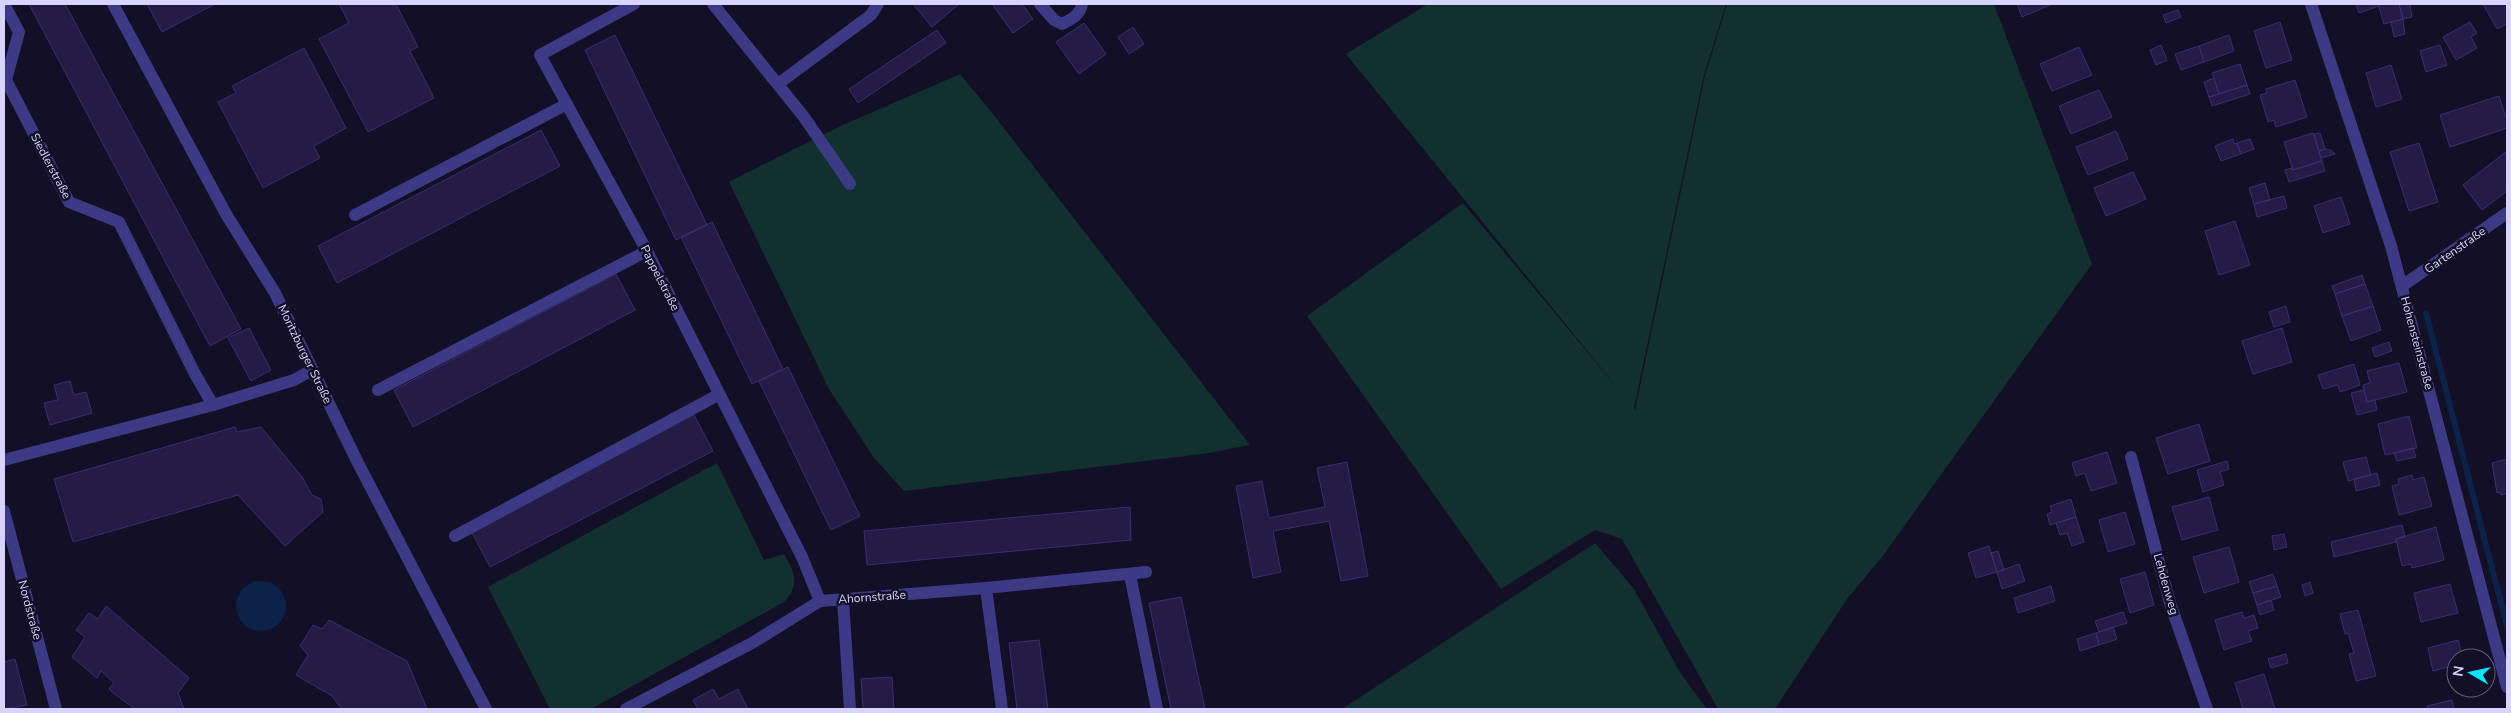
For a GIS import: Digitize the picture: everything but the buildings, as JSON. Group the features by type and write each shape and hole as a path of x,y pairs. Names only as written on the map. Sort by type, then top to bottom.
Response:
{"street":[{"name":"Siedlerstraße","path":"4,4 19,32 6,80 69,202 119,222 195,374 213,405"},
{"name":"Moritzburger Straße","path":"113,4 226,214 275,293 312,370 486,709"},
{"name":"Pappelstraße","path":"634,4 540,55 647,251 718,395 802,557 820,601"},
{"path":"713,4 804,117 850,184"},
{"path":"778,84 871,15 878,4"},
{"path":"1040,4 1054,20 1062,24 1074,18 1081,10 1082,4"},
{"name":"Hohensteinstraße","path":"2311,4 2402,286 2507,687"},
{"path":"355,215 567,104"},
{"name":"Gartenstraße","path":"2402,286 2507,213"},
{"path":"378,390 647,251"},
{"path":"4,460 213,405 294,380 312,370"},
{"path":"455,536 718,395"},
{"name":"Lehdenweg","path":"2131,457 2170,603 2207,709"},
{"name":"Nordstraße","path":"4,511 56,709"},
{"name":"Ahornstraße","path":"626,709 752,643 820,601 986,588 1146,572"},
{"path":"1130,575 1156,709"},
{"path":"986,588 1002,709"},
{"path":"843,599 850,709"}],"green space":[{"path":"1428,4 1726,4 1704,75 1635,410 1705,76 1727,4 1994,4 2092,264 1882,557 1847,599 1775,709 1718,709 1622,539 1595,530 1501,589 1307,316 1463,203 1624,396 1346,54"},
{"path":"960,74 1250,445 1209,453 904,491 874,458 829,389 729,182 843,125"},
{"path":"717,463 764,560 784,554 788,561 794,579 794,585 789,596 784,602 591,709 550,709 488,587"},
{"path":"1595,543 1634,589 1681,674 1707,709 1342,709"}],"water":[{"path":"256,581 266,581 279,588 286,601 286,611 279,624 266,631 256,631 247,627 240,620 236,611 236,601 240,592 247,585"}],"waterway":[{"path":"2426,313 2507,626"}]}
